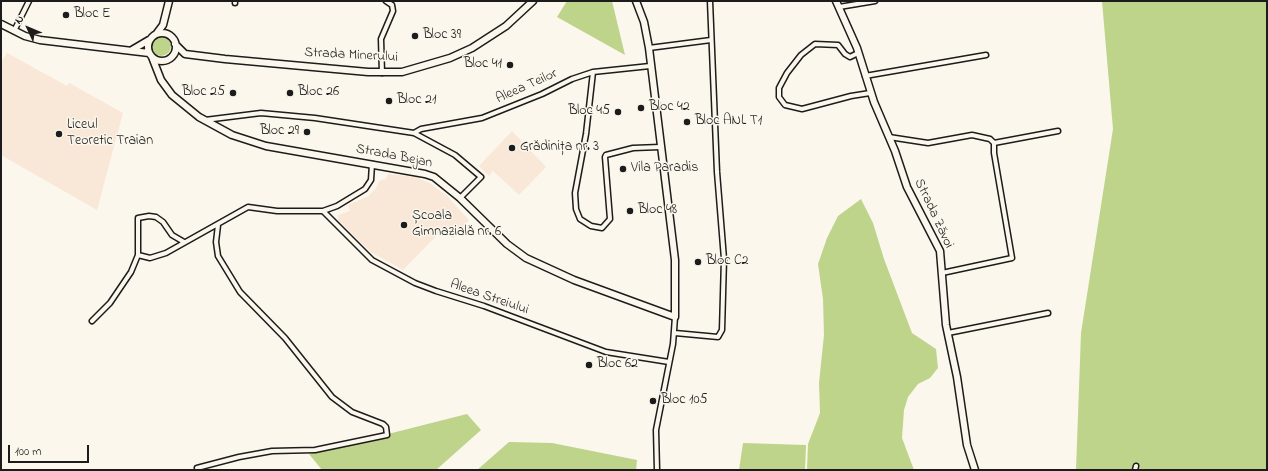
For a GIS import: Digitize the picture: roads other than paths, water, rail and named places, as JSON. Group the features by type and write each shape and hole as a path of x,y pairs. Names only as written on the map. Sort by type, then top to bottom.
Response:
{"street":[{"path":"14,31 29,1"},
{"path":"132,50 149,40 163,26 169,1"},
{"path":"382,73 381,39 393,10 392,5 386,1"},
{"name":"Strada Minerului","path":"185,54 382,73 414,69 460,54 506,26 533,1"},
{"path":"636,1 644,22 648,48 675,260 675,333 656,430 657,470"},
{"path":"675,333 718,337 722,330 724,259 717,172 716,116 710,1"},
{"name":"Strada Zăvoi","path":"836,1 858,53 870,93 889,137 914,203 940,251 944,310 957,377 967,446 975,470"},
{"path":"839,7 875,1"},
{"path":"1,24 32,38 52,42 132,50 151,55 159,60 169,59 185,54 175,44 163,26"},
{"path":"157,33 165,33 170,35"},
{"path":"149,40 148,48 151,55"},
{"path":"648,48 711,40"},
{"path":"158,68 174,54 175,44"},
{"path":"858,53 848,56 838,44 815,44 801,55 787,72 778,88 779,97 785,105 802,109 851,96 870,93"},
{"name":"Strada Bejan","path":"151,55 158,68 161,80 172,95 205,120 232,135 266,146 372,164 434,177 460,198 507,244 526,258 574,280 676,317"},
{"path":"864,76 986,55"},
{"name":"Aleea Teilor","path":"414,133 421,130 482,118 542,94 572,79 593,72 650,66"},
{"path":"593,72 586,134 576,193 576,209 580,219 591,226 602,228 610,219 606,155 634,148 660,147"},
{"name":"Aleea Teilor","path":"205,120 261,113 315,118 414,133 455,156 481,177 460,198"},
{"path":"994,143 1058,130"},
{"path":"889,137 928,143 972,135 990,139 994,143 995,161 1012,258 942,273"},
{"path":"138,255 150,258 156,257 218,225 237,212 248,207 277,211 323,211 337,206 359,194 369,186 372,164"},
{"name":"Aleea Streiului","path":"323,211 372,260 415,283 606,352 669,362"},
{"path":"92,321 110,303 131,272 138,255 138,218 149,216 156,217 163,222 172,235 184,242"},
{"path":"197,468 259,454 286,450 315,450 387,435 386,427 383,424 352,412 332,397 285,338 240,292 218,256 216,242 218,225"},
{"path":"948,333 1048,313"}],"place":[{"name":"Bloc E","path":"66,15"},
{"name":"Bloc 39","path":"415,36"},
{"name":"Bloc 41","path":"510,65"},
{"name":"Bloc 25","path":"233,93"},
{"name":"Bloc 26","path":"290,93"},
{"name":"Bloc 21","path":"389,101"},
{"name":"Bloc 42","path":"641,108"},
{"name":"Bloc 45","path":"618,112"},
{"name":"Bloc ANL T1","path":"687,122"},
{"name":"Bloc 29","path":"307,132"},
{"name":"Liceul Teoretic Traian","path":"59,134"},
{"name":"Grădinița nr. 3","path":"512,148"},
{"name":"Vila Paradis","path":"623,169"},
{"name":"Bloc 48","path":"630,211"},
{"name":"Școala Gimnazială nr. 6","path":"404,225"},
{"name":"Bloc C2","path":"698,262"},
{"name":"Bloc 62","path":"589,365"},
{"name":"Bloc 105","path":"653,401"}]}
